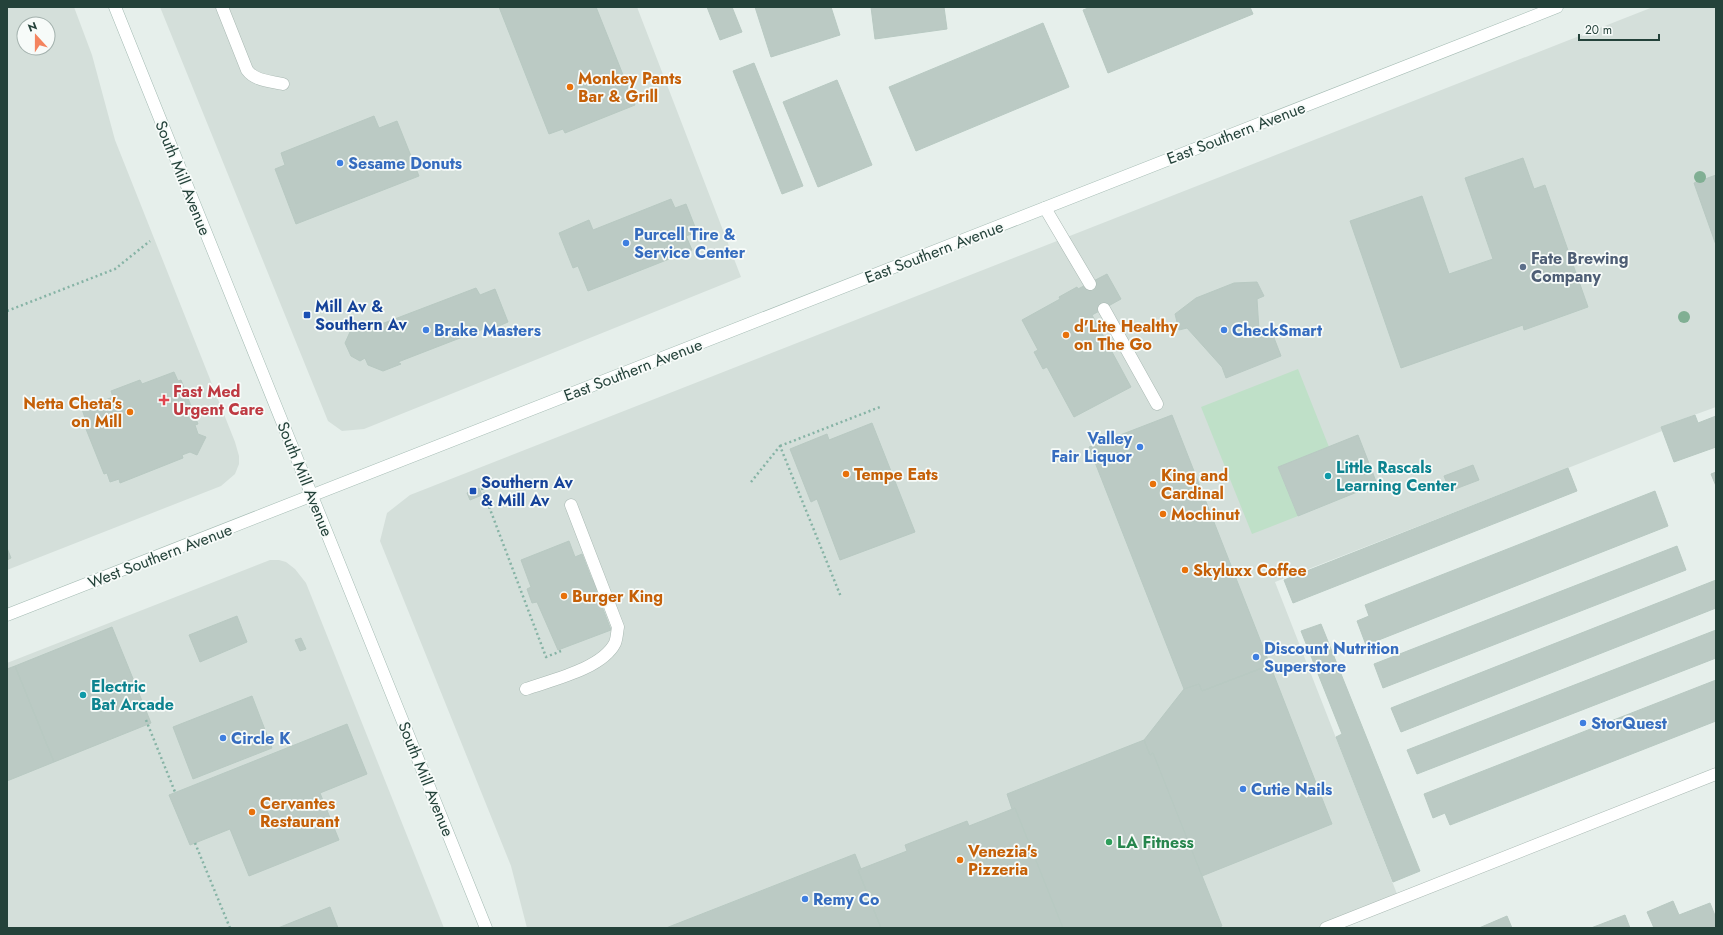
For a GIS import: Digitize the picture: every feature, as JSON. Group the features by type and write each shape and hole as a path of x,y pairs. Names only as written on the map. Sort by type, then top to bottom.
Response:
{"main road":[{"name":"South Mill Avenue","path":"115,7 486,928"},
{"path":"222,7 247,70 256,78 283,84"},
{"name":"East Southern Avenue","path":"312,496 1557,7"},
{"path":"1046,208 1090,284"},
{"path":"1104,309 1157,404"},
{"name":"West Southern Avenue","path":"7,615 312,496"},
{"path":"526,690 589,666 605,655 615,643 618,628 570,505"},
{"path":"1326,928 1716,774"}],"path":[{"path":"7,311 114,269 150,240"},
{"path":"751,482 780,446 880,407"},
{"path":"780,446 841,597"},
{"path":"482,488 546,657 561,651"},
{"path":"146,720 175,792"},
{"path":"195,843 230,928"}],"shaded area":[{"path":"7,7 74,7 92,55 115,140 235,442 239,456 239,464 235,474 221,486 7,570"},
{"path":"160,7 637,7 741,277 364,429 342,431 328,421"},
{"path":"1653,7 1716,7 1716,407 1661,427 1662,431 1275,582 1399,899 1326,928 527,928 511,866 380,541 387,513 410,495"},
{"path":"270,560 286,562 295,569 306,583 444,928 7,928 7,663"}],"green space":[{"path":"1298,369 1329,447 1278,467 1298,516 1252,534 1201,407"}],"building":[{"path":"499,7 596,7 635,105 565,133 563,129 549,134"},
{"path":"707,7 732,7 742,32 720,40"},
{"path":"755,7 831,7 840,35 771,57"},
{"path":"871,7 944,7 947,29 875,39"},
{"path":"1091,7 1250,7 1253,14 1108,73 1083,10"},
{"path":"1043,23 1069,87 916,151 889,87"},
{"path":"754,63 803,186 782,194 733,71"},
{"path":"837,80 872,165 818,187 783,102"},
{"path":"374,116 379,128 397,121 419,176 296,224 275,169 285,165 281,153"},
{"name":"Fate Brewing Company","path":"1523,158 1534,189 1545,185 1588,307 1524,330 1523,325 1401,368 1350,221 1422,196 1449,274 1493,259 1465,178"},
{"path":"1716,175 1716,245 1694,183"},
{"name":"Purcell Tire & Service Center","path":"671,199 675,208 686,204 697,232 686,236 692,250 588,291 578,266 573,268 559,233 589,220 593,230"},
{"name":"d'Lite Healthy on The Go","path":"1107,274 1121,299 1092,315 1131,387 1074,417 1047,367 1043,369 1034,352 1038,350 1022,320 1060,299 1059,297 1077,287 1078,289"},
{"name":"CheckSmart","path":"1257,282 1264,296 1257,299 1259,330 1271,330 1281,356 1226,378 1222,367 1187,328 1179,330 1175,314 1196,298 1234,283"},
{"name":"Brake Masters","path":"476,288 480,295 495,289 508,322 492,329 491,326 398,362 401,364 383,371 368,365 365,358 360,361 351,356 345,343 350,332 362,328 372,331 371,328"},
{"path":"174,372 178,381 181,380 198,424 195,425 198,434 206,437 197,455 190,452 182,455 183,458 120,483 119,479 110,482 107,473 104,474 82,419 85,418 82,409 113,397 111,391 140,380 142,384"},
{"path":"1172,415 1270,665 1202,691 1199,684 1184,689 1089,447"},
{"path":"1695,415 1698,423 1716,416 1716,447 1674,462 1661,427"},
{"name":"Tempe Eats","path":"872,423 915,532 840,560 817,499 811,502 790,449 827,434 829,440"},
{"name":"Little Rascals Learning Center","path":"1358,435 1377,484 1298,516 1278,467"},
{"path":"1473,465 1479,480 1450,491 1444,476"},
{"path":"1568,468 1577,491 1293,603 1284,580"},
{"path":"1716,472 1716,486 1711,474"},
{"path":"479,488 482,495 470,500 467,493"},
{"path":"1655,491 1668,526 1366,645 1357,621 1369,616 1365,605"},
{"name":"Burger King","path":"569,541 575,557 582,554 592,580 597,578 602,589 596,591 611,630 558,650 537,602 532,603 527,589 531,587 521,560"},
{"path":"1677,546 1686,570 1383,688 1374,664"},
{"path":"7,548 11,558 7,560"},
{"path":"1716,580 1716,608 1401,732 1391,708"},
{"path":"237,616 247,642 200,662 189,635"},
{"path":"1321,624 1420,871 1393,882 1336,737 1342,734 1301,631"},
{"name":"Electric Bat Arcade","path":"112,627 151,723 54,762 15,666"},
{"path":"1716,630 1716,658 1417,774 1407,750"},
{"path":"301,638 306,649 300,651 295,640"},
{"name":"Cutie Nails","path":"1270,665 1332,824 1202,876 1153,753 1150,755 1144,740 1184,689 1199,684 1202,691"},
{"path":"15,666 54,762 7,781 7,669"},
{"path":"1716,680 1716,721 1450,825 1445,813 1433,818 1424,794"},
{"name":"Circle K","path":"252,696 272,748 193,779 173,727"},
{"name":"Cervantes Restaurant","path":"347,724 367,774 320,793 339,840 249,876 230,829 190,845 169,795"},
{"name":"LA Fitness","path":"1144,740 1150,755 1153,753 1222,926 1217,928 1063,928 1015,808 1012,809 1007,794"},
{"name":"Venezia's Pizzeria","path":"1015,808 1063,928 881,928 858,870 907,851 905,845 967,821 969,826"},
{"name":"Remy Co","path":"855,854 861,869 858,870 881,928 666,928"},
{"path":"1673,901 1679,915 1710,903 1716,918 1716,928 1654,928 1647,912"},
{"path":"330,907 338,928 278,928"},
{"path":"1625,915 1630,928 1591,928"},
{"path":"1507,916 1512,928 1479,928"}],"place":[{"name":"Monkey Pants Bar & Grill","path":"570,87"},
{"name":"Sesame Donuts","path":"340,163"},
{"name":"Purcell Tire & Service Center","path":"626,243"},
{"name":"Fate Brewing Company","path":"1523,267"},
{"name":"Mill Av & Southern Av","path":"307,315"},
{"name":"Brake Masters","path":"426,330"},
{"name":"CheckSmart","path":"1224,330"},
{"name":"d'Lite Healthy on The Go","path":"1066,335"},
{"name":"Fast Med Urgent Care","path":"164,400"},
{"name":"Netta Cheta's on Mill","path":"130,412"},
{"name":"Valley Fair Liquor","path":"1140,447"},
{"name":"Tempe Eats","path":"846,474"},
{"name":"Little Rascals Learning Center","path":"1328,476"},
{"name":"King and Cardinal","path":"1153,484"},
{"name":"Southern Av & Mill Av","path":"473,491"},
{"name":"Mochinut","path":"1163,514"},
{"name":"Skyluxx Coffee","path":"1185,570"},
{"name":"Burger King","path":"564,596"},
{"name":"Discount Nutrition Superstore","path":"1256,657"},
{"name":"Electric Bat Arcade","path":"83,695"},
{"name":"StorQuest","path":"1583,723"},
{"name":"Circle K","path":"223,738"},
{"name":"Cutie Nails","path":"1243,789"},
{"name":"Cervantes Restaurant","path":"252,812"},
{"name":"LA Fitness","path":"1109,842"},
{"name":"Venezia's Pizzeria","path":"960,860"},
{"name":"Remy Co","path":"805,899"}]}
